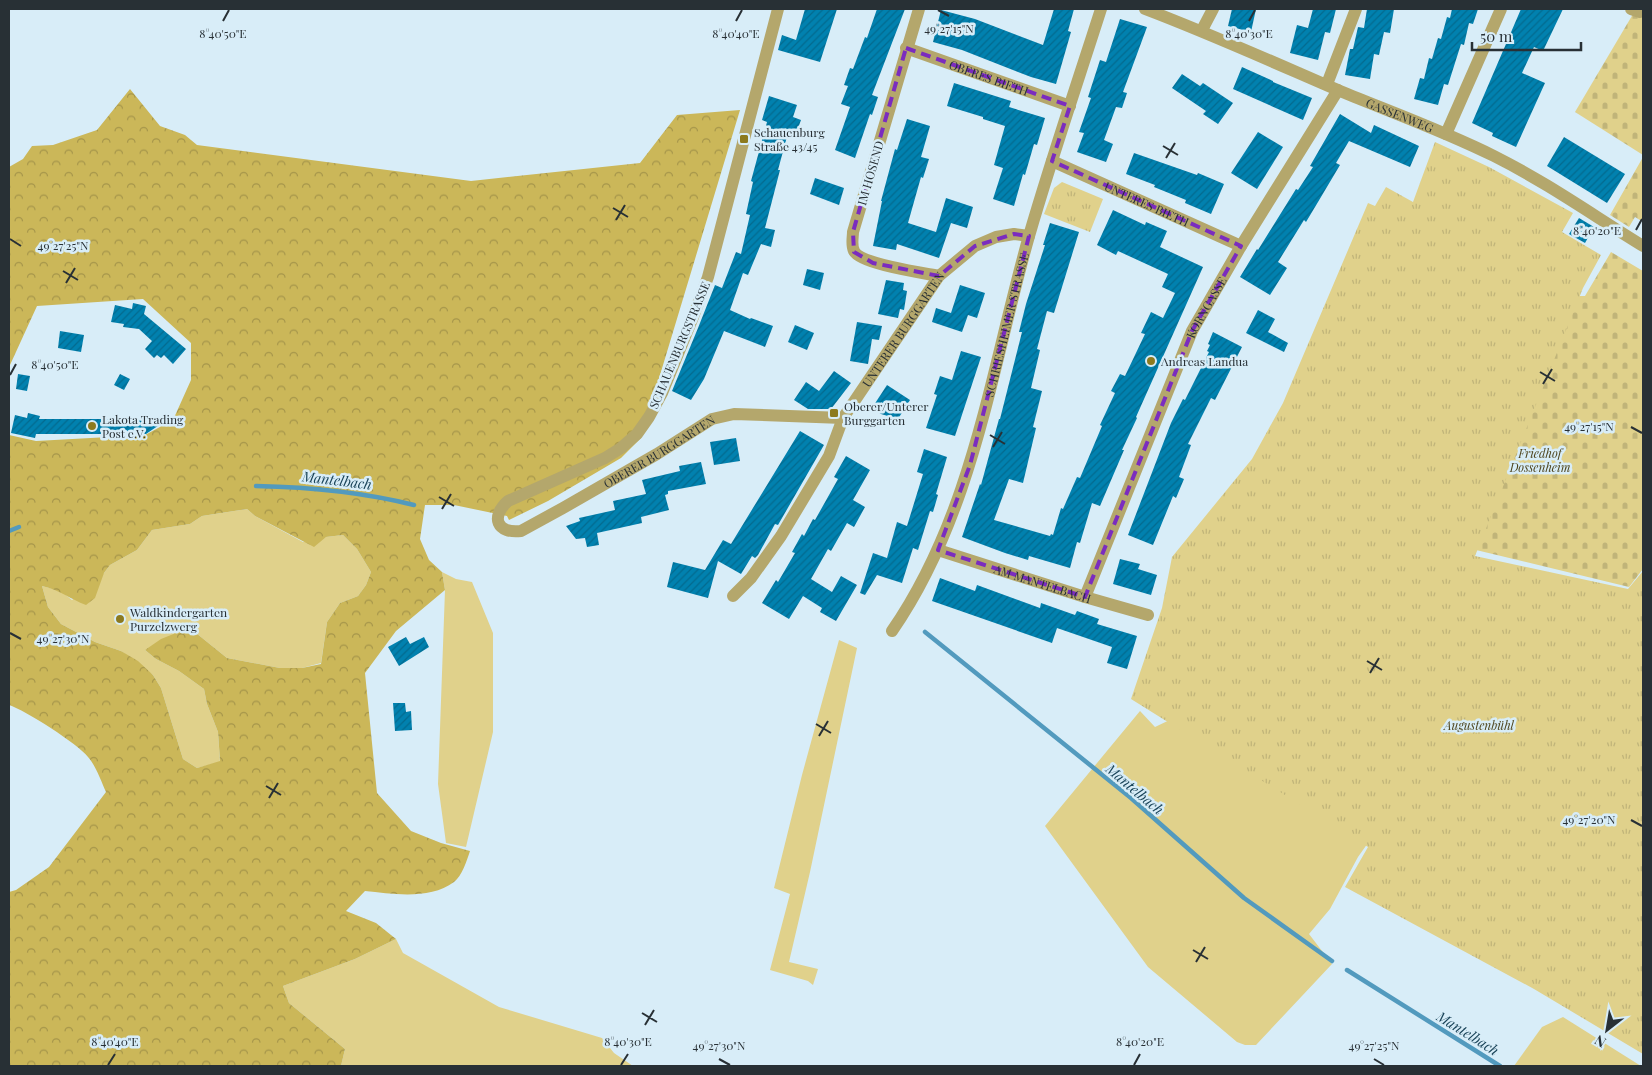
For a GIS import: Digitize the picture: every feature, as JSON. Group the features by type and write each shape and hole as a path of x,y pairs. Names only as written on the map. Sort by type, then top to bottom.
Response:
{"street":[{"name":"SCHAUENBURGSTRASSE","path":"499,514 508,501 605,458 621,448 637,434 649,417 662,393 694,317 708,277 778,9"},
{"name":"IM HOSEND","path":"919,9 906,48 852,241 854,252 873,263 939,276"},
{"name":"SCHRIESHEIMER STRASSE","path":"892,632 906,611 938,550 970,465 1029,236 1101,9"},
{"name":"GASSENWEG","path":"1144,9 1202,30 1494,156 1531,176 1643,246"},
{"path":"1202,30 1213,9"},
{"name":"KORNGASSE","path":"1085,598 1192,331 1332,87 1356,9"},
{"path":"1446,134 1501,9"},
{"name":"OBERES BIETH","path":"906,48 1070,106"},
{"name":"UNTERES BIETH","path":"1052,161 1241,246"},
{"name":"UNTERER BURGGARTEN","path":"733,596 751,578 782,536 829,456 843,418 939,276 975,246 1005,235 1029,236"},
{"name":"OBERER BURGGARTEN","path":"499,514 497,518 501,526 514,532 521,531 657,454 712,419 734,414 843,418"},
{"name":"AM MANTELBACH","path":"938,550 1085,598 1148,615"}],"highlighted area":[{"path":"906,48 1070,106 1052,161 1241,246 1192,331 1085,597 938,550 970,465 1029,236 1014,234 975,246 939,276 873,263 854,252 853,232"}],"green space":[{"path":"1636,9 1643,9 1643,155 1575,112"},
{"path":"130,89 160,126 185,135 197,145 471,181 640,163 677,115 740,110 641,438 621,458 548,501 509,520 507,516 454,505 425,505 420,539 429,560 442,572 445,590 396,631 365,673 377,793 411,831 441,843 470,851 459,876 454,882 444,888 423,894 365,891 346,911 376,923 396,939 355,959 283,986 289,1003 345,1049 341,1066 9,1066 9,892 16,890 49,867 106,792 93,765 82,751 51,728 27,713 9,705 9,435 36,441 145,435 173,420 191,380 191,343 143,299 37,306 10,365 9,403 9,167 23,159 32,146 53,145 97,130","holes":["247,509 255,516 314,547 326,537 343,535 357,549 371,572 366,585 358,596 340,603 327,622 321,664 302,668 280,668 227,658 196,633 181,631 161,639 145,650 204,689 207,704 218,732 220,761 197,768 183,759 161,688 153,675 138,661 121,651 95,642 61,624 48,607 42,586 86,605 95,598 104,573 110,565 137,550 152,530 190,524 202,516"]},
{"name":"Augustenbühl","path":"1435,142 1489,167 1573,213 1562,232 1601,255 1583,288 1475,556 1628,589 1643,571 1643,1054 1534,989 1345,887 1368,847 1131,699 1162,608 1172,557 1252,459 1283,403 1368,203 1375,206 1386,187 1413,202"},
{"path":"1643,157 1643,222 1635,217 1629,227 1610,215"},
{"path":"1062,182 1103,199 1090,232 1044,214 1054,188"},
{"name":"Friedhof Dossenheim","path":"1611,252 1643,271 1643,569 1629,587 1476,550 1574,296 1585,296"},
{"path":"247,509 255,516 303,542 343,535 357,549 371,572 366,585 358,596 340,603 327,622 321,663 302,668 280,668 227,658 196,633 145,650 204,689 207,704 218,732 220,762 197,768 183,759 161,688 153,675 121,651 95,642 61,624 48,607 42,586 61,591 72,600 104,573 110,565 137,550 152,530 190,524 202,516"},
{"path":"442,572 456,579 472,582 493,633 493,732 466,847 446,843 438,784 445,590"},
{"path":"1516,634 1358,857 1330,909 1309,934 1332,964 1256,1045 1245,1045 1237,1042 1148,967 1045,826 1140,711 1155,727 1178,716"},
{"path":"839,640 857,648 789,962 818,969 813,985 808,981 770,970 790,894 774,888 802,775"},
{"path":"396,939 403,953 499,1007 602,1038 614,1053 633,1066 341,1066 345,1049 289,1003 283,986 355,959"},
{"path":"1563,1017 1641,1066 1514,1066 1542,1027"}],"building":[{"path":"805,9 837,9 820,62 778,50 782,35 796,40"},
{"path":"877,9 905,9 872,95 878,97 855,158 835,150 850,107 841,104 848,86 844,85 850,68 853,69"},
{"path":"1054,9 1074,9 1068,31 1071,32 1056,84 1031,77 962,50 933,42 941,10 975,19 1043,45"},
{"path":"1232,9 1256,9 1251,32 1228,26"},
{"path":"1313,9 1336,9 1330,33 1325,32 1318,60 1290,53 1297,25 1308,28"},
{"path":"1367,9 1394,9 1390,33 1384,32 1379,55 1374,54 1370,79 1345,75 1350,49 1353,49 1358,27 1364,28"},
{"path":"1452,9 1478,9 1473,24 1469,23 1464,45 1461,44 1448,85 1444,84 1438,105 1414,99 1420,78 1424,79 1429,58 1432,59 1438,38 1441,39 1447,17 1450,18"},
{"path":"1521,9 1563,9 1543,51 1534,47 1522,73 1545,83 1516,147 1492,136 1493,133 1472,123"},
{"path":"1120,19 1147,27 1123,92 1127,93 1122,108 1116,107 1104,140 1113,144 1106,162 1077,152 1084,133 1079,132 1091,98 1088,97 1100,60 1106,62"},
{"path":"1242,67 1312,98 1303,120 1233,89"},
{"path":"1182,74 1200,86 1203,83 1233,103 1218,124 1203,114 1206,111 1172,88"},
{"path":"954,83 1011,101 1009,107 1045,118 1037,145 1034,144 1025,175 1023,174 1014,206 993,199 1003,168 994,165 1005,126 947,106"},
{"path":"769,96 797,105 793,117 801,120 797,131 789,129 778,170 780,170 765,228 775,230 771,247 761,244 748,275 743,273 730,310 773,326 765,347 724,331 704,379 691,400 672,391 715,285 722,288 736,252 741,254 750,215 746,214 753,182 751,181 767,122 762,120"},
{"path":"1340,114 1371,133 1374,125 1419,146 1410,167 1349,141 1336,163 1340,165 1306,222 1304,220 1278,262 1287,268 1270,295 1240,277 1296,189 1298,190 1313,167 1310,166"},
{"path":"907,119 930,126 921,157 929,159 923,178 921,177 908,223 936,232 946,198 973,207 967,228 951,223 939,258 897,244 896,250 873,246 881,201 895,149 897,150"},
{"path":"1258,132 1283,147 1257,189 1231,173"},
{"path":"1564,137 1625,174 1607,203 1547,166"},
{"path":"1134,153 1197,175 1198,173 1224,184 1211,214 1185,203 1186,200 1154,187 1155,185 1126,174"},
{"path":"815,178 844,188 839,205 810,194"},
{"path":"1113,210 1145,225 1146,222 1167,231 1160,247 1203,267 1136,417 1100,506 1092,503 1080,543 1077,542 1070,568 1029,556 1028,560 962,537 981,485 1000,419 1022,332 1019,332 1026,304 1050,223 1079,232 1054,313 1047,311 1037,349 1040,350 1031,388 1042,391 1033,427 1036,428 1023,483 1009,479 994,520 1050,536 1051,534 1053,535 1061,508 1063,509 1077,477 1080,478 1102,426 1100,425 1115,393 1111,391 1120,374 1125,376 1145,334 1141,333 1151,312 1163,318 1175,293 1162,287 1168,274 1118,251 1116,255 1097,245"},
{"path":"1579,218 1594,227 1585,243 1569,234"},
{"path":"807,269 824,273 820,290 803,285"},
{"path":"886,280 904,283 903,290 907,291 904,310 900,309 898,318 878,314"},
{"path":"960,285 985,293 977,318 968,315 962,332 932,322 936,308 951,313"},
{"path":"133,303 146,306 144,314 186,349 173,364 164,355 161,358 157,355 154,358 145,349 152,341 139,329 123,327 124,324 111,322 115,305 132,309"},
{"path":"1258,310 1275,319 1268,332 1288,343 1284,352 1246,333"},
{"path":"857,322 882,326 879,340 872,339 868,364 850,361"},
{"path":"795,325 814,333 807,350 788,342"},
{"path":"60,331 84,335 81,352 58,348"},
{"path":"1213,332 1242,347 1215,400 1211,398 1188,444 1191,445 1179,477 1184,479 1176,498 1173,496 1153,545 1128,535 1171,423 1209,352 1207,351 1210,345 1208,344"},
{"path":"961,351 981,357 955,436 926,428 937,395 934,394 940,376 952,380"},
{"path":"834,371 851,383 831,409 808,409 794,400 806,382 819,391"},
{"path":"18,374 30,376 27,391 16,389"},
{"path":"120,374 130,379 124,390 114,385"},
{"path":"887,385 910,400 898,419 881,414 872,408"},
{"name":"Lakota Trading Post e.V.","path":"28,413 40,416 39,419 168,419 146,434 36,434 35,438 11,433 15,415 27,418"},
{"path":"800,431 824,445 778,525 775,524 758,555 755,558 752,556 741,574 718,561 708,598 667,587 673,562 705,570 723,540 731,544"},
{"path":"736,438 740,461 714,465 710,442"},
{"path":"924,449 947,457 936,494 938,495 933,512 930,511 918,550 913,548 902,583 877,575 865,595 860,593 873,553 887,558 897,522 907,526 923,474 917,472"},
{"path":"846,456 870,470 853,500 865,507 854,527 847,523 831,551 828,549 811,579 832,592 841,576 857,585 836,621 820,612 822,608 803,596 789,619 762,603 776,580 778,582 795,553 792,552 802,534 804,536 813,519 815,520 838,479 834,477"},
{"path":"701,462 706,484 668,491 668,494 665,495 669,510 641,517 642,523 597,533 599,545 587,547 585,538 576,539 566,526 580,521 579,518 615,510 613,501 646,494 642,480 680,471 679,466"},
{"path":"1120,559 1140,564 1138,569 1157,575 1151,595 1113,584"},
{"path":"940,578 975,591 977,585 1040,608 1041,603 1075,615 1077,611 1099,619 1097,624 1137,636 1127,669 1107,663 1112,647 1057,628 1052,643 932,601"},
{"path":"406,637 410,644 424,637 429,647 399,666 388,647"},
{"path":"393,703 405,703 406,712 411,711 412,730 395,731"}],"waterway":[{"name":"Mantelbach","path":"256,486 335,491 414,505"},
{"name":"Mantelbach","path":"9,531 19,527"},
{"name":"Mantelbach","path":"925,632 1131,798 1244,898 1332,961"},
{"name":"Mantelbach","path":"1347,970 1500,1066"}],"place":[{"name":"Schauenburg Straße 43/45","path":"744,139"},
{"name":"Andreas Landua","path":"1151,361"},
{"name":"Oberer/Unterer Burggarten","path":"834,413"},
{"name":"Lakota Trading Post e.V.","path":"92,426"},
{"name":"Waldkindergarten Purzelzwerg","path":"120,619"}]}
